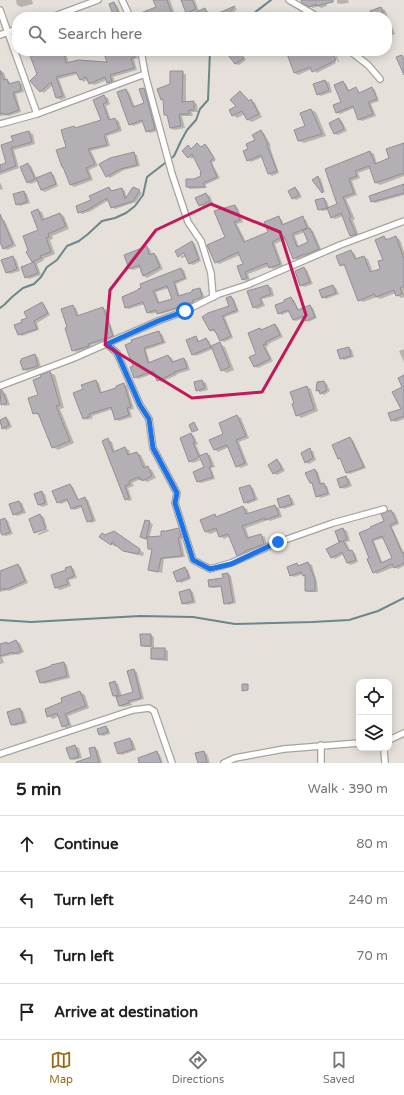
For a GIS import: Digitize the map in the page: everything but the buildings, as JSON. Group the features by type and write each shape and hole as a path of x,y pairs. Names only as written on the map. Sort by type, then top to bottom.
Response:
{"street":[{"path":"66,12 98,0"},
{"path":"122,0 128,12"},
{"path":"289,0 309,12"},
{"path":"0,10 12,43"},
{"path":"0,35 12,31"},
{"path":"16,56 37,114"},
{"path":"142,56 145,74 172,174 188,222 201,240 211,273 213,297"},
{"path":"356,56 368,65 380,79"},
{"path":"0,124 37,114 145,74"},
{"path":"0,386 74,358 158,321 185,311 213,297 247,285 340,245 404,221"},
{"path":"107,344 117,353 140,405 149,419 153,448 177,493 175,503 193,560 210,569 231,564 278,542 333,523 384,509"},
{"path":"0,754 133,710 149,708 154,711 172,763"},
{"path":"392,739 404,733"},
{"path":"224,763 236,758 284,749 356,743"},
{"path":"321,745 321,763"},
{"path":"384,751 385,763"}],"highlighted area":[{"path":"211,204 280,232 306,315 262,392 192,398 105,345 110,290 156,230"}],"waterway":[{"path":"255,12 271,0"},
{"path":"0,308 23,288 34,284 41,277 47,267 57,260 67,246 79,241 102,221 115,218 126,213 135,206 143,195 147,177 174,156 187,130 196,120 200,109 208,100 210,56"},
{"path":"0,620 31,622 140,616 193,617 235,624 349,620 378,611 404,598"}],"route":[{"path":"185,311 158,321 107,344 117,353 140,405 149,419 153,448 177,493 175,503 193,560 210,569 231,564 278,542"}]}
